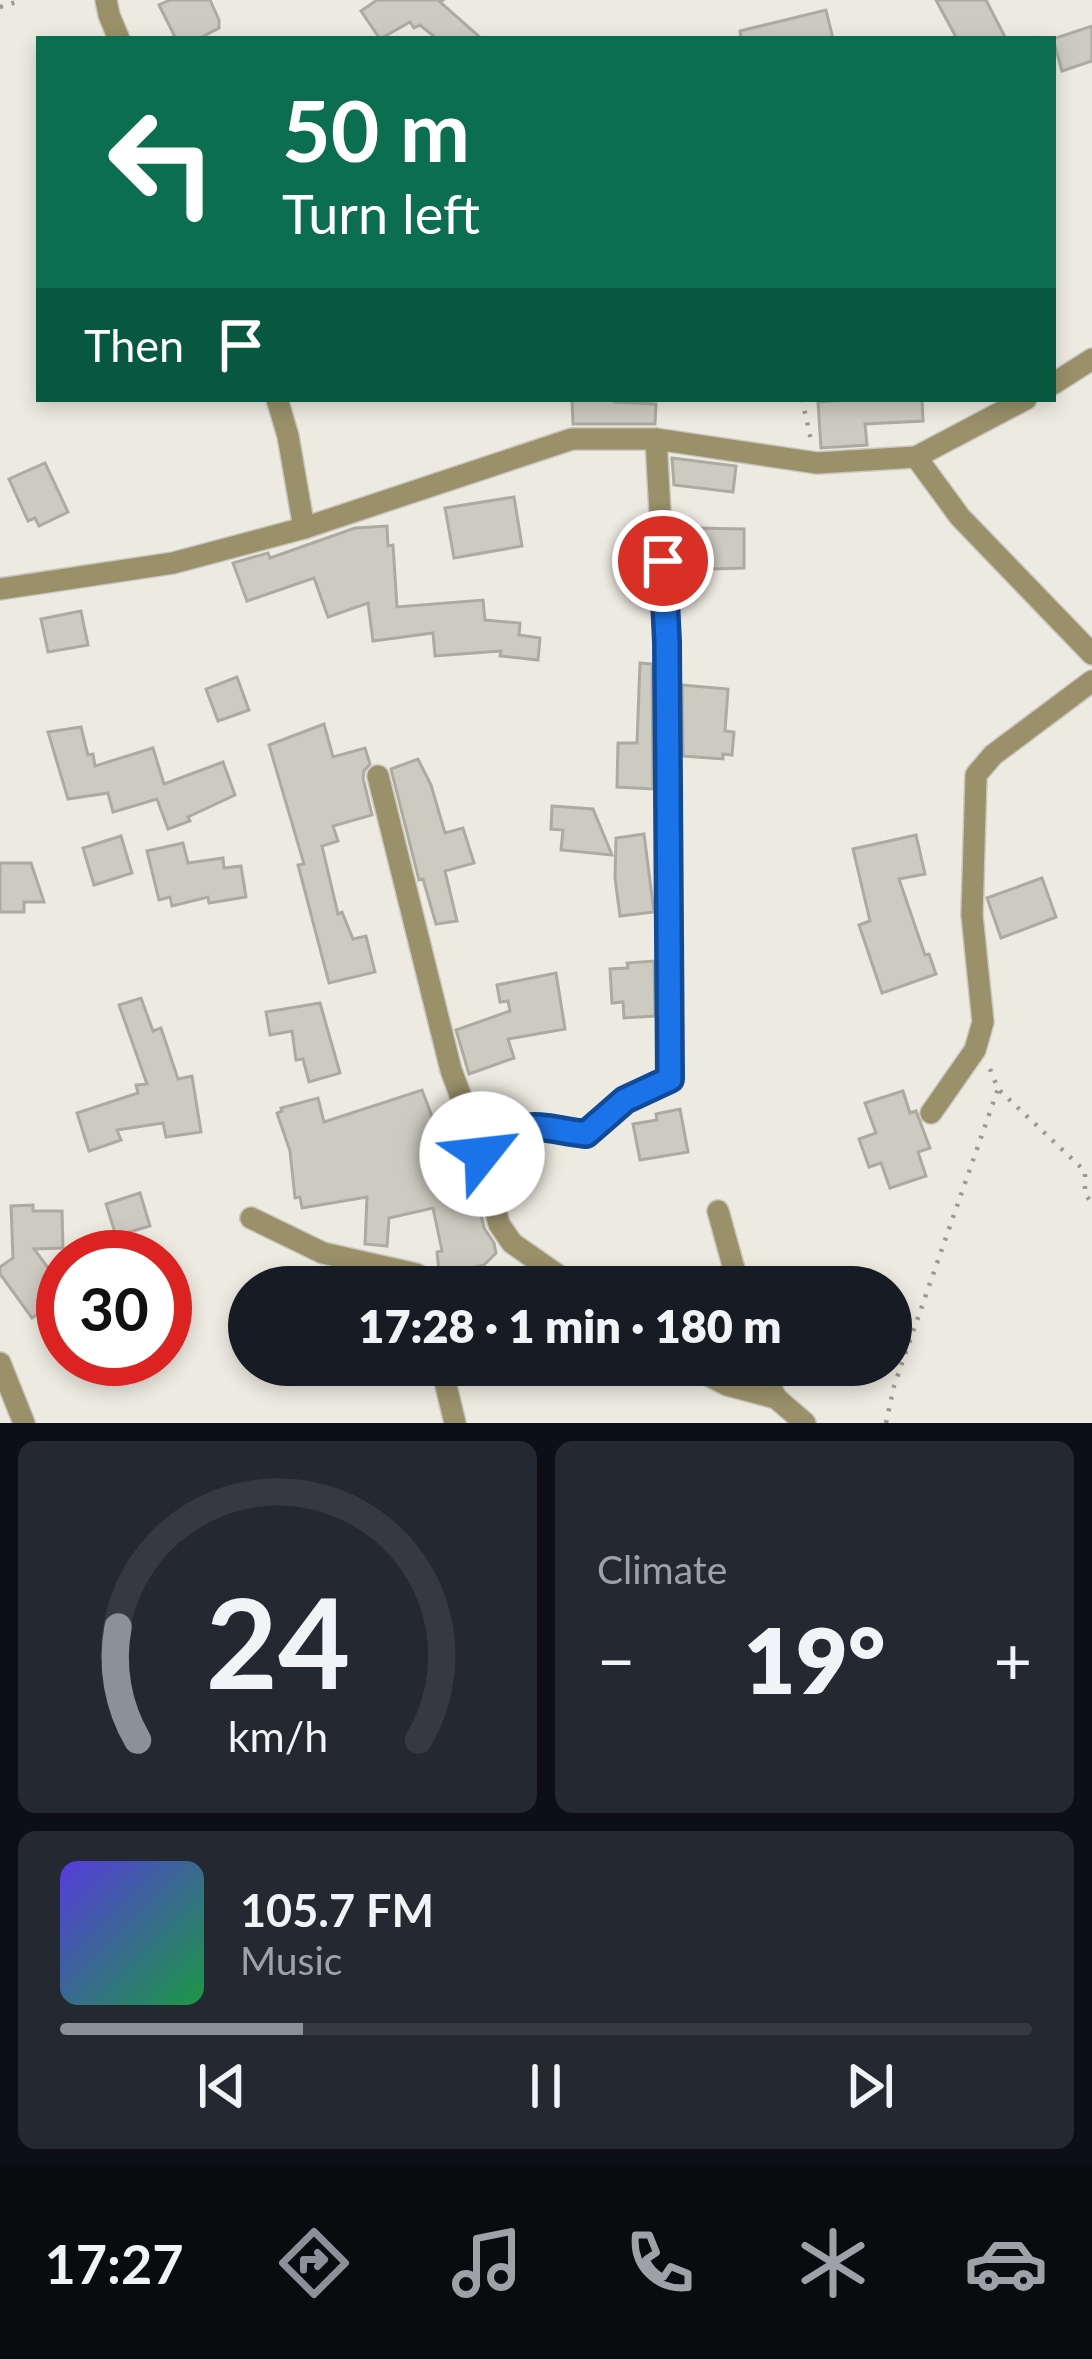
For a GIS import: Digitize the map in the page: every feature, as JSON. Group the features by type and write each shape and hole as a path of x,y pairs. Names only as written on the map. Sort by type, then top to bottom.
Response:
{"street":[{"path":"106,0 118,36"},
{"path":"1056,383 1092,359"},
{"path":"279,402 304,528"},
{"path":"0,589 173,563 304,528 572,440 656,440 817,463 916,457 1019,402"},
{"path":"482,1154 500,1136 524,1126 586,1134 625,1100 670,1079 667,642 656,440"},
{"path":"916,457 960,517 1092,654"},
{"path":"931,1113 975,1050 983,1022 972,915 976,775 993,755 1092,681"},
{"path":"378,776 451,1070 482,1154 499,1224 512,1243 545,1266"},
{"path":"718,1211 733,1266"},
{"path":"251,1218 323,1253 381,1266"},
{"path":"0,1363 24,1423"},
{"path":"446,1386 455,1423"},
{"path":"731,1386 776,1398"},
{"path":"771,1386 776,1398 805,1423"}],"path":[{"path":"0,7 23,0"},
{"path":"803,402 817,463"},
{"path":"975,1050 998,1089 1085,1171 1085,1194 1092,1202"},
{"path":"886,1423 894,1386 998,1089"}],"building":[{"path":"170,0 210,0 219,28 204,36 174,36 159,5"},
{"path":"377,0 443,0 440,2 479,36 433,36 410,22 378,36 361,11"},
{"path":"936,0 986,0 1004,36 955,36"},
{"path":"826,10 832,36 741,36 740,31"},
{"path":"1092,26 1092,61 1062,71 1056,38"},
{"path":"572,402 656,404 655,424 573,424"},
{"path":"818,402 922,402 923,421 865,424 867,445 821,448"},
{"path":"672,458 736,466 733,492 674,485"},
{"path":"45,463 68,512 39,526 35,518 28,521 9,479"},
{"path":"514,497 522,546 454,558 445,508"},
{"path":"387,526 388,546 393,545 397,607 483,600 485,620 520,623 519,635 540,638 538,660 500,656 501,651 435,656 433,633 373,641 368,603 328,617 314,578 247,601 233,563 268,553 270,558 355,528"},
{"path":"696,528 744,529 744,568 678,570 676,536 696,536"},
{"path":"81,611 88,645 48,652 41,619"},
{"path":"640,663 652,664 653,789 617,787 618,743 637,743"},
{"path":"237,677 249,710 218,721 206,689"},
{"path":"682,685 728,689 725,731 734,732 732,755 723,754 723,759 683,756"},
{"path":"324,724 333,757 365,748 370,764 363,778 372,815 333,826 338,841 322,846 338,914 342,912 353,939 366,936 375,972 329,983 298,865 304,864 269,745"},
{"path":"81,727 95,766 153,748 164,784 223,762 235,795 168,829 157,799 113,812 108,793 68,799 48,732"},
{"path":"418,759 445,833 463,828 474,863 445,871 457,921 436,924 423,879 419,880 391,769"},
{"path":"552,806 593,809 612,855 561,850 563,830 551,829"},
{"path":"644,834 654,912 620,916 616,838"},
{"path":"916,835 925,874 899,879 936,974 882,993 859,925 870,921 853,849"},
{"path":"121,836 132,873 94,885 83,848"},
{"path":"183,843 188,863 223,858 224,868 241,866 246,897 209,903 208,897 172,906 170,897 159,900 147,851"},
{"path":"0,863 31,863 44,902 24,902 24,912 0,912"},
{"path":"1042,878 1056,917 1001,938 987,898"},
{"path":"654,961 655,1016 624,1018 623,1002 612,1003 610,969"},
{"path":"556,973 565,1029 508,1039 514,1058 469,1074 456,1030 510,1011 508,1001 500,1002 497,985"},
{"path":"141,998 153,1031 161,1028 178,1079 192,1076 201,1132 166,1137 163,1123 117,1130 121,1140 89,1151 77,1113 138,1093 136,1085 147,1084 119,1005"},
{"path":"320,1003 340,1073 309,1082 303,1059 296,1060 292,1031 270,1035 266,1012"},
{"path":"422,1090 436,1127 429,1130 438,1169 470,1167 484,1228 496,1253 484,1265 438,1266 437,1252 442,1251 433,1208 389,1218 387,1246 365,1244 367,1197 302,1208 300,1197 295,1198 290,1151 277,1113 318,1098 324,1122"},
{"path":"903,1091 930,1148 918,1152 926,1176 890,1188 881,1163 869,1167 859,1139 876,1133 865,1103"},
{"path":"680,1109 688,1152 640,1160 633,1124"},
{"path":"140,1193 150,1226 114,1230 106,1204"},
{"path":"11,1206 62,1211 63,1230 36,1230 36,1315 32,1318 0,1274 0,1267 13,1258"}],"route":[{"path":"482,1154 500,1136 524,1126 586,1134 625,1100 670,1079 663,561"}]}
